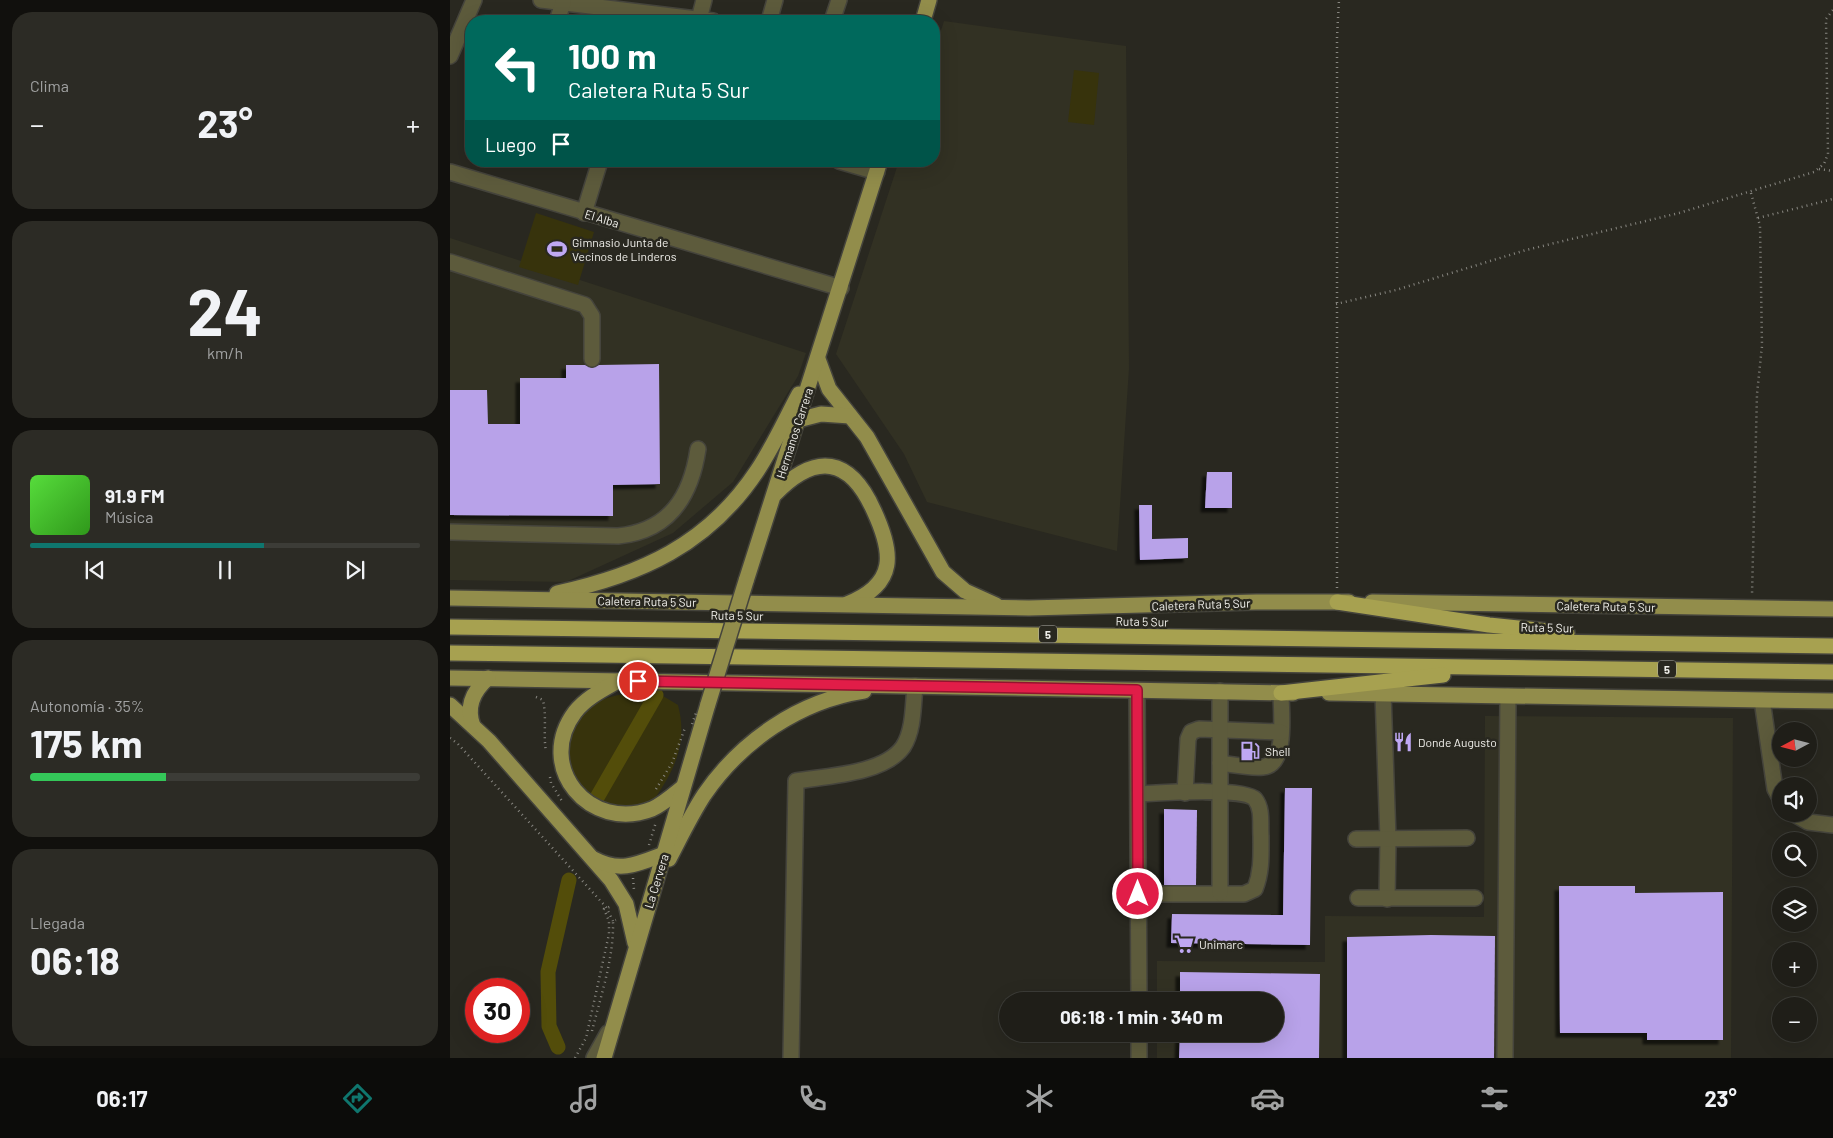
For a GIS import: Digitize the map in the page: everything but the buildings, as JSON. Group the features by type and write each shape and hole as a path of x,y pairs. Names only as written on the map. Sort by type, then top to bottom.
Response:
{"highway":[{"path":"1337,602 1489,625 1645,643"},
{"name":"Ruta 5 Sur","path":"450,627 1833,646"},
{"name":"5","path":"450,653 1833,672"},
{"path":"1281,693 1502,667"}],"main road":[{"path":"925,15 929,0"},
{"name":"Hermanos Carrera","path":"708,704 878,167"},
{"path":"818,360 829,389 867,437 943,572 965,591 1006,608"},
{"path":"524,598 574,589 620,576 666,556 697,536 723,513 756,471 818,360"},
{"path":"798,420 821,414 850,416"},
{"path":"774,495 794,477 807,470 821,467 844,471 861,486 884,534 888,558 878,582 863,596 844,605"},
{"name":"Caletera Ruta 5 Sur","path":"450,598 1006,608 1337,602 1833,609"},
{"path":"450,678 1281,693 1833,700"},
{"path":"473,726 471,704 479,686 488,678"},
{"path":"618,680 586,700 571,719 564,738 562,751 566,776 577,795 598,809 627,814 658,806 682,787"},
{"path":"654,887 703,796 729,764 759,737 777,724 817,704 859,692 907,686"},
{"name":"La Cervera","path":"604,1058 682,787 708,704"},
{"path":"450,705 473,726 617,888 629,913 636,948"},
{"path":"591,857 605,865 621,867 664,854"}],"street":[{"path":"468,15 474,0"},
{"path":"541,0 633,15"},
{"path":"704,0 706,15"},
{"path":"771,15 775,0"},
{"path":"834,15 839,0"},
{"path":"558,15 563,3"},
{"path":"450,56 465,21"},
{"path":"584,213 598,167"},
{"name":"El Alba","path":"450,172 841,288"},
{"path":"450,262 585,305 592,316 592,359"},
{"path":"450,532 618,536 635,533 657,523 683,499 691,483 698,448"},
{"path":"791,1058 796,781 871,768 891,759 904,746 911,726 907,686"},
{"path":"1137,690 1139,992"},
{"path":"1220,691 1220,893"},
{"path":"1220,764 1265,767 1275,762 1280,753 1281,693"},
{"path":"1383,693 1388,839 1386,899"},
{"path":"1505,1058 1508,696"},
{"path":"1762,700 1773,777"},
{"path":"1184,793 1188,739 1191,732 1198,729 1220,729 1281,732"},
{"path":"1138,794 1220,792 1249,794 1256,800 1260,811 1261,874 1255,889 1244,894 1138,894"},
{"path":"1808,822 1833,824"},
{"path":"1356,839 1467,838"},
{"path":"1358,898 1475,898"},
{"path":"594,1058 612,1027"},
{"path":"1139,1042 1139,1058"}],"path":[{"path":"1337,602 1336,37 1339,0"},
{"path":"1819,169 1828,154 1826,19 1833,10"},
{"path":"1336,304 1396,290 1526,250 1679,213 1751,193 1819,169 1833,171"},
{"path":"1751,193 1761,237 1762,346 1757,394 1752,608"},
{"path":"1758,218 1833,199"},
{"path":"690,733 692,724"},
{"path":"450,738 458,744 606,907 613,921 614,939 609,964 590,1039 579,1058"},
{"path":"658,806 661,817 660,827"},
{"path":"613,921 629,913"}],"shaded area":[{"path":"944,21 1126,46 1129,368 1117,551 927,502 904,454 836,354 897,167 940,167 940,34"},
{"path":"1074,70 1099,73 1094,125 1068,122"},
{"name":"Gimnasio Junta de Vecinos de Linderos","path":"536,213 594,232 578,285 519,267"},
{"path":"450,238 806,353 798,376 733,482 673,533 566,582 450,580"},
{"path":"653,690 678,705 681,731 678,755 673,767 653,801 624,811 601,806 584,794 572,775 569,754 575,724 587,709 602,700 618,695"},
{"path":"1485,716 1733,718 1731,1058 1157,1058 1157,1042 1284,1042 1284,992 1157,992 1157,961 1325,962 1325,916 1484,917"}],"waterway":[{"path":"595,801 656,695"},
{"path":"558,1047 549,1026 548,972 569,880"}],"place":[{"name":"Gimnasio Junta de Vecinos de Linderos","path":"557,249"},
{"name":"Donde Augusto","path":"1403,742"},
{"name":"Shell","path":"1250,751"},
{"name":"Unimarc","path":"1184,944"}],"route":[{"path":"638,681 1137,690 1138,894"}]}
